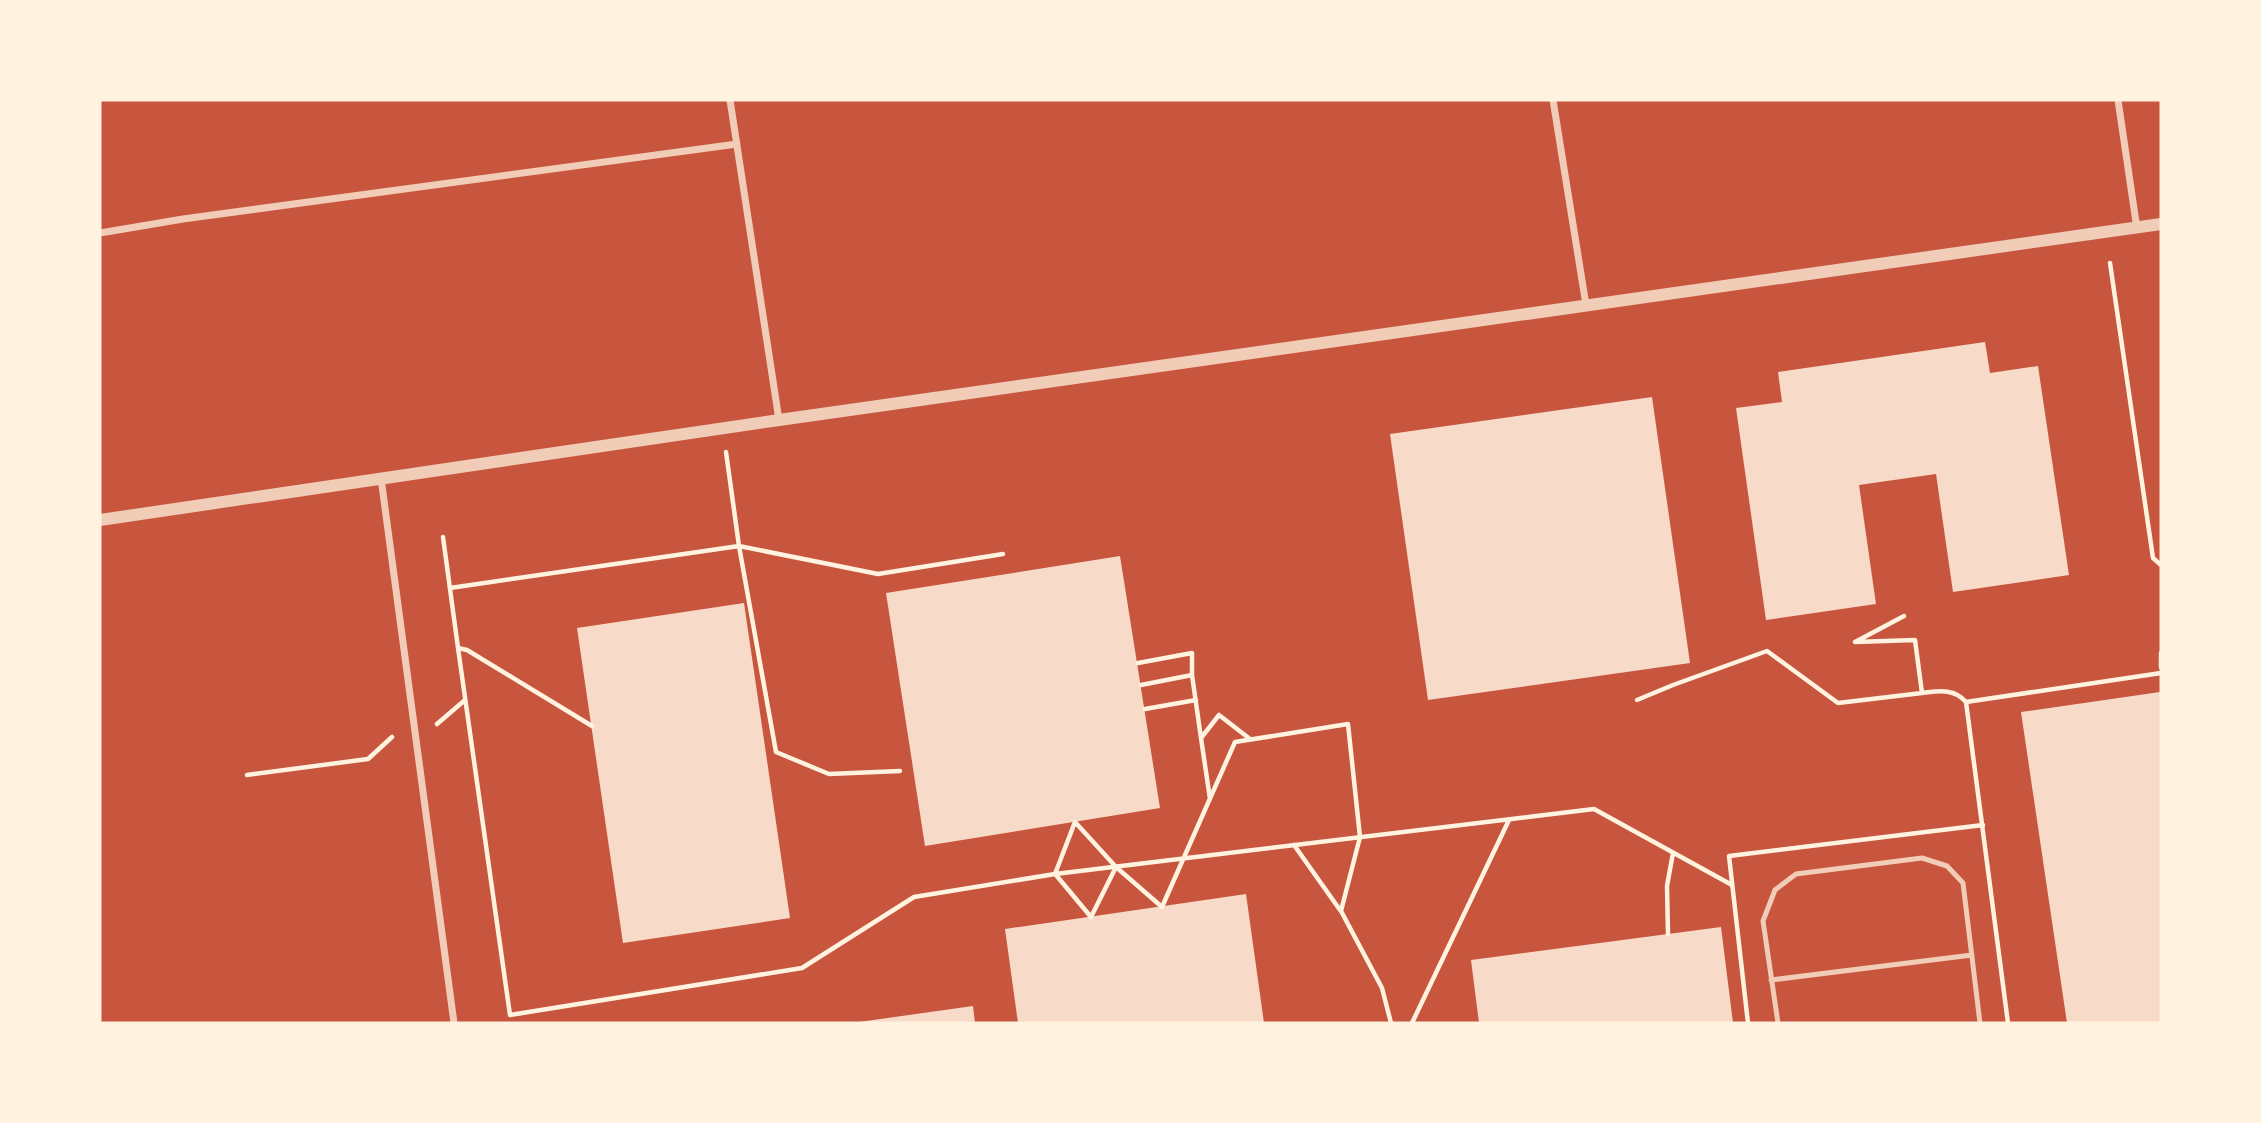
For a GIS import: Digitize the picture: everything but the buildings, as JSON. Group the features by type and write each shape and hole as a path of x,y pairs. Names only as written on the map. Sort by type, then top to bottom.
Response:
{"street":[{"path":"730,100 779,420"},
{"path":"1553,100 1586,305"},
{"path":"2118,100 2137,229"},
{"path":"100,233 183,219 737,144"},
{"path":"100,520 779,420 2161,225"},
{"path":"381,478 454,1023"}],"lane":[{"path":"1778,1023 1763,921 1775,890 1796,874 1922,858 1947,866 1963,883 1980,1023"},
{"path":"1772,980 1972,955"}],"path":[{"path":"2110,263 2153,558 2161,565"},
{"path":"722,429 739,546 776,752 829,774 900,771"},
{"path":"443,537 510,1015 802,968 914,897 1055,874 1594,809 1732,885"},
{"path":"450,588 739,546 878,574 1003,554"},
{"path":"1905,616 1855,642 1915,640 1923,692"},
{"path":"458,648 467,650 592,726"},
{"path":"1637,701 1767,651 1838,703 1923,692 1951,692 1960,695 1966,702 2008,1023"},
{"path":"1138,663 1192,653 1192,676 1210,800"},
{"path":"1966,702 2161,670 2161,653"},
{"path":"1141,685 1192,676"},
{"path":"436,725 466,700"},
{"path":"1144,709 1195,700"},
{"path":"1201,738 1219,715 1251,740"},
{"path":"1055,874 1075,822 1116,867 1162,907 1235,742 1348,724 1360,837 1340,911"},
{"path":"247,775 368,759 392,737"},
{"path":"1412,1023 1510,819"},
{"path":"1294,845 1340,911 1382,988 1391,1023"},
{"path":"1668,934 1667,886 1673,853"},
{"path":"1055,874 1091,917 1116,867"}]}
